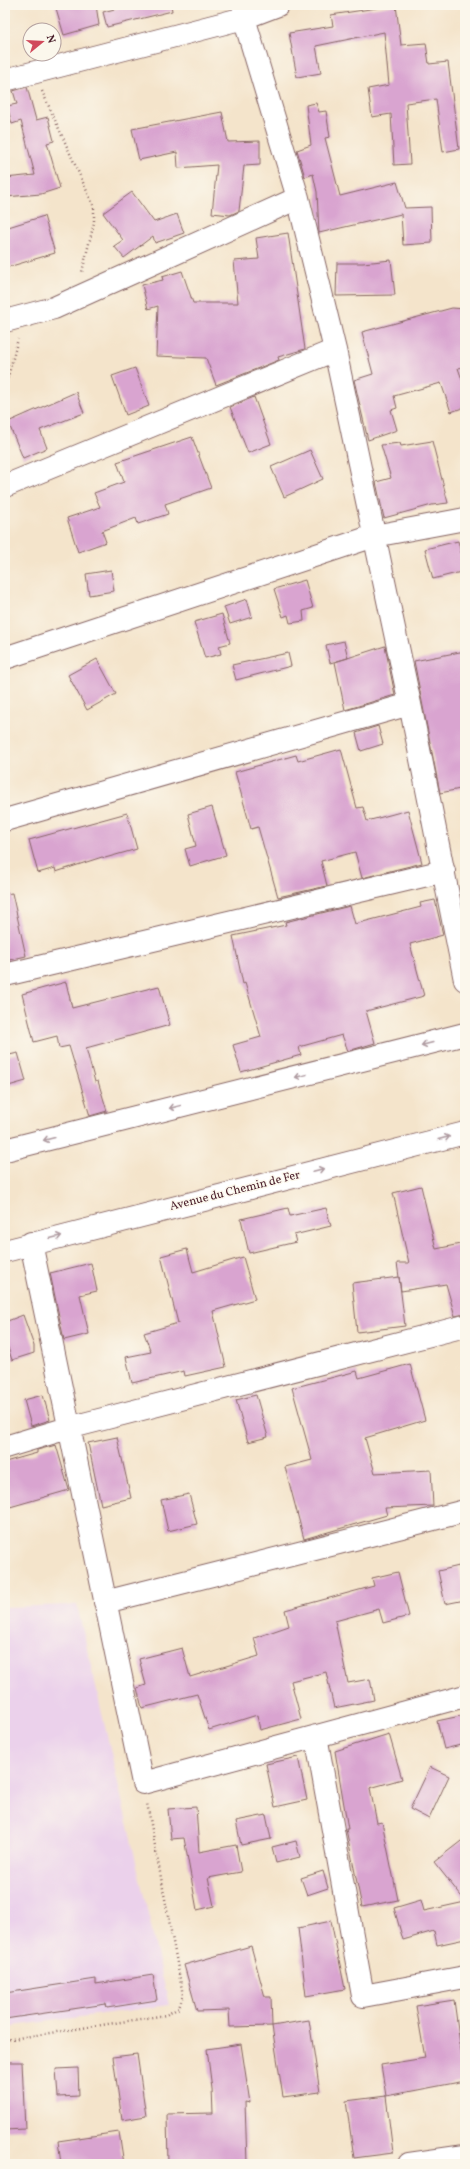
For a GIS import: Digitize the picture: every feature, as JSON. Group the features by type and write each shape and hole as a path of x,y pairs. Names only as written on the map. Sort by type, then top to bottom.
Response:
{"street":[{"path":"5,80 244,12 278,5"},
{"path":"244,12 298,198 335,350 410,704 465,980"},
{"path":"14,319 54,308 298,198"},
{"path":"5,486 335,350"},
{"path":"5,658 374,536 465,519"},
{"path":"5,820 410,704"},
{"path":"5,975 444,871"},
{"path":"5,1150 465,1034"},
{"name":"Avenue du Chemin de Fer","path":"5,1251 31,1243 465,1133"},
{"path":"31,1243 68,1428 143,1783 465,1696"},
{"path":"5,1447 68,1428 465,1326"},
{"path":"105,1602 465,1511"},
{"path":"316,1736 363,1996 465,1977"},
{"path":"409,2164 465,2156"}],"path":[{"path":"33,73 94,207 94,223 83,269 69,301"},
{"path":"5,381 8,377 14,319"},
{"path":"5,2040 166,2015 179,2008 184,1995 143,1783"}],"shaded area":[{"path":"77,1605 169,2005 5,2027 5,1607"}],"building":[{"path":"55,5 96,5 99,25 64,35 62,22 60,22"},
{"path":"130,5 171,5 172,11 107,27 103,12"},
{"path":"396,5 401,45 426,43 429,64 448,62 459,149 443,152 436,99 406,103 410,164 394,165 391,114 372,117 368,89 389,85 384,32 316,46 321,73 297,77 289,33 333,26 331,15"},
{"path":"27,87 36,120 48,117 54,141 47,143 60,188 41,194 5,197 5,178 35,175 21,121 12,124 7,106 17,104 13,91"},
{"path":"316,103 319,112 326,111 330,137 325,138 340,196 397,182 405,208 431,207 432,243 403,245 401,214 319,233 317,192 313,174 305,177 297,150 311,145 306,105"},
{"path":"222,112 228,142 260,141 260,165 244,166 239,211 230,215 212,213 217,165 178,168 177,152 139,160 132,129"},
{"path":"132,192 154,222 177,214 184,233 155,243 153,236 124,258 114,246 123,240 103,213"},
{"path":"44,216 55,253 5,268 5,228"},
{"path":"288,233 305,349 278,357 279,360 216,385 206,358 156,356 158,306 148,309 142,285 163,280 162,277 182,271 193,303 238,303 234,261 259,259 256,238"},
{"path":"391,260 395,295 336,296 337,263 363,263"},
{"path":"452,308 465,309 465,367 458,368 465,388 465,407 451,412 441,383 394,396 397,408 391,410 397,430 368,440 354,380 373,374 362,332"},
{"path":"135,368 149,406 126,415 112,376"},
{"path":"76,392 84,413 40,430 47,448 23,458 8,422"},
{"path":"254,397 271,444 248,453 230,407"},
{"path":"192,437 211,488 165,504 168,514 138,524 136,518 102,531 106,542 78,552 67,518 100,507 94,493 124,482 117,462"},
{"path":"432,441 448,503 432,505 384,518 376,482 391,478 381,445 400,443 401,446"},
{"path":"310,450 323,479 284,497 271,467"},
{"path":"458,541 461,553 465,552 465,571 433,579 425,549"},
{"path":"111,570 114,591 89,595 86,574"},
{"path":"305,580 313,608 303,611 304,621 290,623 288,615 283,617 274,589"},
{"path":"247,599 252,617 230,624 224,607"},
{"path":"222,614 230,643 219,646 221,654 205,658 194,622"},
{"path":"344,641 348,658 330,663 326,645"},
{"path":"385,646 395,695 345,710 335,662"},
{"path":"465,651 465,788 440,793 414,661"},
{"path":"288,653 291,666 236,680 232,665"},
{"path":"97,659 116,694 87,710 68,675"},
{"path":"378,726 383,744 361,751 356,733"},
{"path":"341,749 357,808 363,807 367,821 408,810 422,863 362,878 355,852 321,861 327,886 278,897 258,827 251,829 235,772 296,755 298,761"},
{"path":"212,807 226,855 190,866 185,849 196,846 188,814"},
{"path":"127,813 137,849 105,858 102,857 56,872 55,868 38,873 29,840"},
{"path":"12,893 26,956 5,961 5,894"},
{"path":"435,900 443,935 410,944 424,996 366,1011 375,1043 348,1051 342,1035 299,1047 301,1055 241,1072 233,1045 261,1037 245,983 243,984 233,936 286,925 285,922 350,906 355,924 421,907 420,903"},
{"path":"66,982 72,1008 159,986 170,1025 86,1048 95,1082 98,1081 107,1111 90,1116 69,1046 59,1048 57,1036 34,1042 22,994"},
{"path":"18,1053 26,1081 5,1087 5,1056"},
{"path":"421,1186 436,1249 465,1243 465,1314 455,1316 446,1284 401,1291 397,1263 409,1263 393,1193"},
{"path":"288,1208 290,1216 326,1208 331,1226 294,1235 296,1242 249,1253 241,1219"},
{"path":"187,1249 193,1272 243,1257 255,1299 213,1311 226,1367 185,1376 184,1371 132,1383 126,1357 151,1352 144,1333 178,1323 161,1256"},
{"path":"91,1263 97,1291 80,1295 89,1334 64,1340 50,1273"},
{"path":"399,1277 405,1326 357,1332 352,1283"},
{"path":"23,1315 34,1346 34,1353 12,1360 5,1339 5,1322"},
{"path":"410,1364 425,1420 365,1438 375,1473 431,1470 433,1506 385,1508 387,1515 304,1539 285,1467 312,1460 292,1388 357,1371 359,1378"},
{"path":"43,1395 50,1420 31,1426 24,1400"},
{"path":"256,1395 268,1437 248,1442 236,1400"},
{"path":"117,1437 131,1498 101,1505 88,1443"},
{"path":"56,1445 69,1490 10,1507 5,1487 5,1462 37,1453 37,1450"},
{"path":"189,1494 197,1524 168,1531 161,1500"},
{"path":"459,1566 465,1600 445,1604 438,1571"},
{"path":"398,1572 409,1616 383,1623 379,1609 335,1621 348,1683 370,1679 374,1700 334,1708 326,1672 291,1681 301,1719 260,1730 257,1715 209,1730 197,1694 142,1708 137,1688 146,1685 139,1659 182,1648 190,1677 259,1656 254,1638 289,1626 285,1610 374,1586 372,1578"},
{"path":"465,1715 465,1744 444,1749 437,1721"},
{"path":"389,1734 402,1779 370,1788 377,1823 382,1822 398,1900 362,1907 346,1829 348,1829 335,1751"},
{"path":"298,1757 307,1800 275,1807 266,1764"},
{"path":"430,1767 449,1776 429,1819 410,1809"},
{"path":"196,1807 199,1852 236,1845 241,1872 208,1878 214,1906 197,1910 184,1838 171,1839 168,1809"},
{"path":"266,1815 271,1839 241,1845 236,1821"},
{"path":"465,1838 465,1901 434,1862"},
{"path":"296,1841 300,1857 276,1863 272,1847"},
{"path":"323,1871 328,1888 307,1895 301,1878"},
{"path":"421,1900 424,1911 465,1902 465,1939 437,1945 434,1931 403,1940 394,1908"},
{"path":"331,1921 345,1989 306,1996 298,1928"},
{"path":"251,1946 265,1997 271,1997 272,2026 230,2027 229,2010 197,2011 184,1965"},
{"path":"153,1975 157,2000 107,2008 106,2004 5,2019 5,1993 96,1979 96,1984"},
{"path":"454,2000 465,2081 386,2096 381,2065 425,2058 416,2006"},
{"path":"309,2020 320,2092 283,2097 272,2026"},
{"path":"241,2044 250,2103 245,2102 247,2164 168,2164 167,2114 213,2113 212,2089 207,2049"},
{"path":"137,2054 146,2116 122,2120 113,2057"},
{"path":"5,2062 22,2062 25,2129 5,2130"},
{"path":"78,2068 79,2096 58,2097 56,2069"},
{"path":"386,2096 393,2153 354,2158 346,2101"},
{"path":"119,2132 124,2164 61,2164 58,2141"}]}
